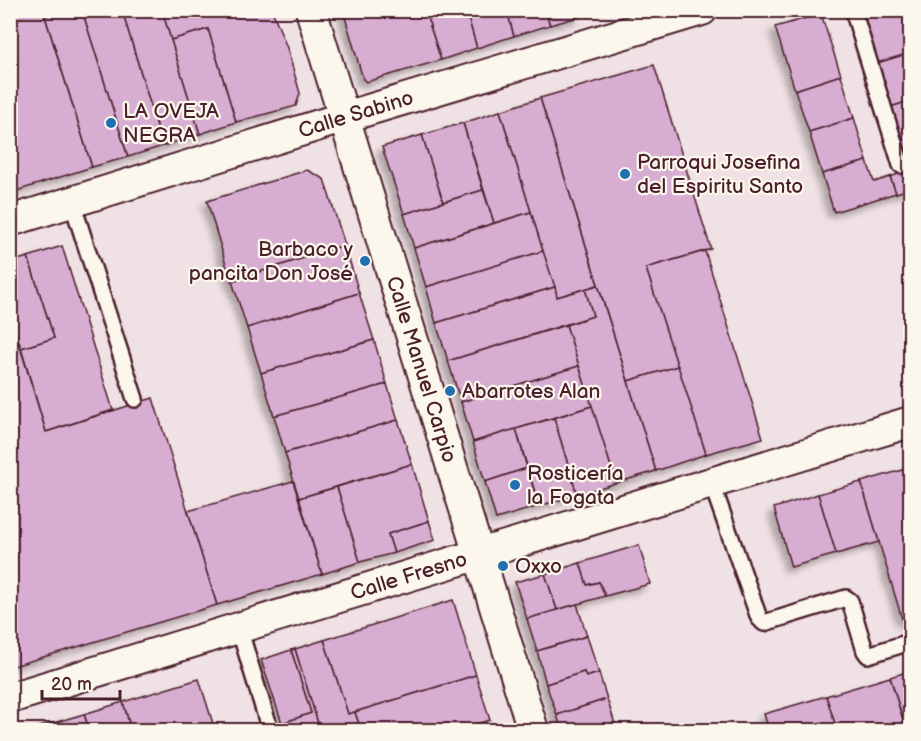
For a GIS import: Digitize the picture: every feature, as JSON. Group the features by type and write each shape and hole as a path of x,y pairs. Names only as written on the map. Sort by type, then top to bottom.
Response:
{"street":[{"name":"Calle Manuel Carpio","path":"311,10 533,730"},
{"name":"Calle Sabino","path":"10,221 702,10"},
{"name":"Calle Fresno","path":"10,698 910,422"}],"lane":[{"path":"853,10 901,165"},
{"path":"72,202 135,399"},
{"path":"712,484 759,618 764,623 846,598 850,601 868,655 910,642"},
{"path":"239,628 270,730"}],"building":[{"path":"10,10 43,10 92,167 10,193"},
{"path":"64,10 82,10 128,157 92,167 45,16"},
{"path":"82,10 122,10 163,146 128,157"},
{"path":"122,10 162,10 200,134 163,146"},
{"path":"162,10 272,10 287,48 300,93 296,106 236,122 208,29 171,40"},
{"path":"343,10 425,10 441,60 366,82 363,79"},
{"path":"425,10 466,10 477,48 441,60"},
{"path":"466,10 507,10 514,36 477,48"},
{"path":"507,10 545,10 550,25 514,36"},
{"path":"545,10 580,10 582,16 550,25"},
{"path":"858,10 905,10 910,29 910,53 874,64"},
{"path":"821,14 841,75 795,90 775,27"},
{"path":"208,29 236,122 200,134 171,40"},
{"path":"910,53 910,101 887,108 874,64"},
{"name":"Parroqui Josefina del Espiritu Santo","path":"654,65 711,249 646,268 678,366 628,381 540,98"},
{"path":"841,75 854,118 809,132 795,90"},
{"path":"540,98 598,285 557,297 500,111"},
{"path":"910,101 910,148 900,151 887,108"},
{"path":"500,111 531,212 494,223 463,123"},
{"path":"854,118 867,161 822,174 809,132"},
{"path":"463,123 483,190 443,202 422,135"},
{"path":"422,135 443,202 404,214 382,147"},
{"path":"910,148 910,189 896,193 890,177 907,171 900,151"},
{"path":"867,161 874,182 890,177 896,193 834,212 822,174"},
{"path":"307,170 324,179 345,245 231,281 207,201"},
{"path":"483,190 494,223 414,248 404,214"},
{"path":"531,212 543,251 426,287 414,248"},
{"path":"345,245 359,293 247,328 232,281"},
{"path":"62,246 113,410 46,432 21,348 54,338 28,257"},
{"path":"543,251 555,287 436,323 426,287"},
{"path":"705,251 763,438 706,454 646,268"},
{"path":"28,257 54,338 21,348 10,314 10,262"},
{"path":"598,285 656,471 616,483 566,325 593,316 585,289"},
{"path":"555,287 557,297 585,289 593,316 448,361 436,323"},
{"path":"359,293 374,340 261,373 247,328"},
{"path":"10,314 46,432 153,398 217,605 10,667"},
{"path":"566,325 579,366 461,402 448,361"},
{"path":"374,340 387,384 274,416 261,373"},
{"path":"579,366 592,406 473,442 461,402"},
{"path":"678,366 706,454 656,471 628,381"},
{"path":"387,384 398,420 285,453 274,416"},
{"path":"592,406 616,483 577,495 554,418"},
{"path":"554,418 577,495 539,506 516,429"},
{"path":"398,420 412,464 299,498 285,453"},
{"path":"516,429 527,468 485,482 473,442"},
{"path":"412,464 429,521 388,534 394,553 360,562 337,487"},
{"path":"527,468 539,506 496,519 485,482"},
{"path":"909,468 910,620 903,622 861,482"},
{"path":"293,481 322,574 217,605 188,511"},
{"path":"861,482 879,542 836,554 818,494"},
{"path":"337,487 360,562 322,574 299,498"},
{"path":"818,494 836,554 791,567 774,508"},
{"path":"429,521 435,540 394,553 388,534"},
{"path":"639,545 650,584 605,596 599,582 587,585 580,563"},
{"path":"580,563 587,585 599,582 605,596 557,610 545,574"},
{"path":"545,574 557,610 527,619 515,582"},
{"path":"453,600 476,675 348,714 324,640"},
{"path":"577,604 587,636 537,651 527,619"},
{"path":"587,636 599,673 586,677 584,672 546,684 537,651"},
{"path":"324,640 348,714 355,712 361,730 320,730 295,649"},
{"path":"295,649 320,730 284,730 282,723 311,713 291,650"},
{"path":"291,650 311,713 282,723 261,660"},
{"path":"910,671 910,730 906,730 890,677"},
{"path":"584,672 586,677 599,673 607,699 557,715 546,684"},
{"path":"476,675 490,720 455,730 361,730 355,712"},
{"path":"890,677 906,730 837,730 826,696"},
{"path":"199,679 215,730 131,730 123,702"},
{"path":"826,696 837,730 769,730 764,714"},
{"path":"607,699 617,730 562,730 557,715"},
{"path":"123,702 131,730 89,730 84,714"},
{"path":"84,714 89,730 29,730"}],"place":[{"name":"LA OVEJA NEGRA","path":"111,123"},
{"name":"Parroqui Josefina del Espiritu Santo","path":"625,174"},
{"name":"Barbaco y pancita Don José","path":"365,261"},
{"name":"Abarrotes Alan","path":"450,391"},
{"name":"Rosticería la Fogata","path":"515,485"},
{"name":"Oxxo","path":"503,566"}]}
